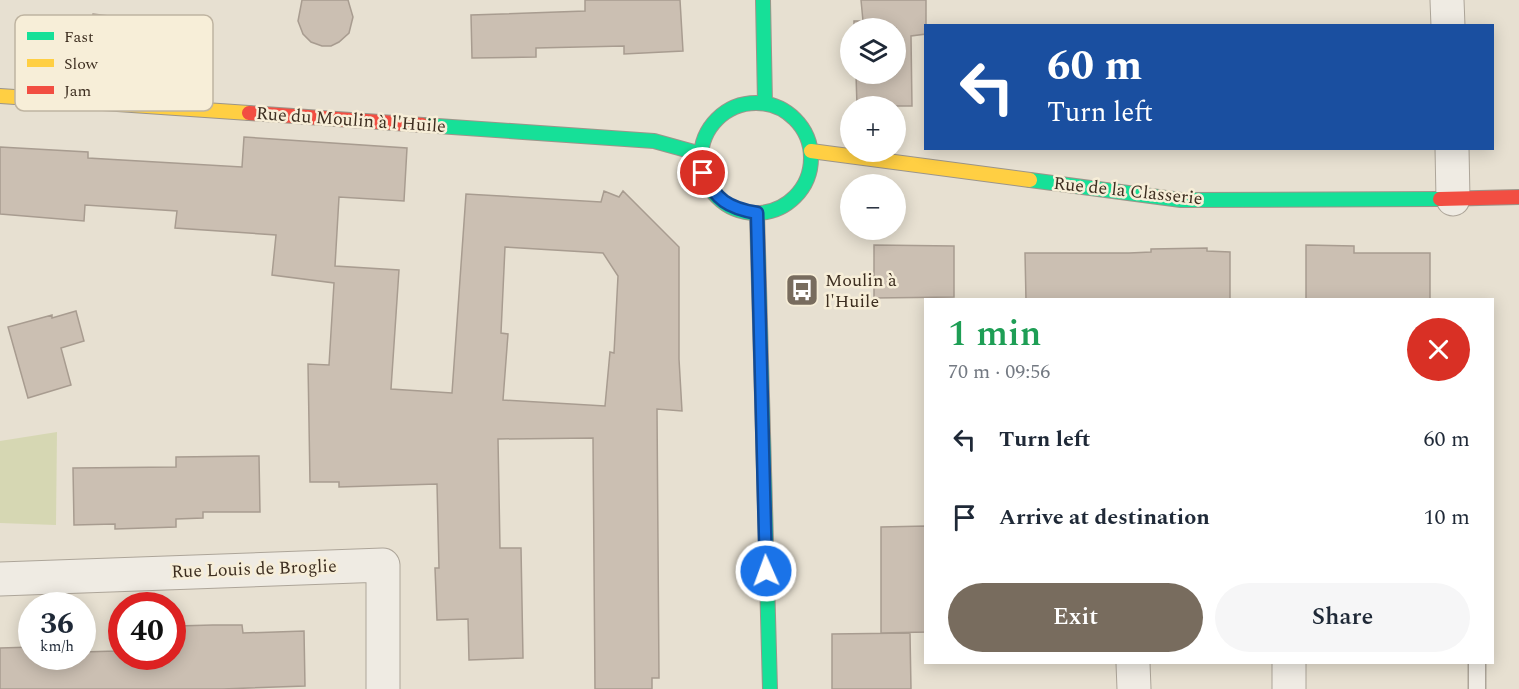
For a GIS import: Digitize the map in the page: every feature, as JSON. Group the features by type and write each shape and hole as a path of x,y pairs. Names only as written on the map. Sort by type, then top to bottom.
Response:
{"street":[{"path":"763,0 765,103"},
{"path":"1447,0 1448,24"},
{"name":"Rue du Moulin à l'Huile","path":"0,96 15,97"},
{"path":"746,103 765,103 782,108 796,119 806,134 811,151 811,170 803,187 792,200 775,210 757,213 739,210 723,202 711,189 703,173 701,154 705,136 715,121 729,110 746,103"},
{"name":"Rue du Moulin à l'Huile","path":"213,111 654,141 701,154"},
{"path":"1452,150 1453,199"},
{"name":"Rue de la Classerie","path":"811,151 1181,200 1519,197"},
{"path":"757,213 770,689"},
{"name":"Rue Louis de Broglie","path":"0,579 383,564 383,689"},
{"path":"1133,664 1134,689"},
{"path":"1289,664 1289,689"}],"lane":[{"path":"1477,664 1477,689"}],"green space":[{"path":"57,432 56,525 0,523 0,441"}],"building":[{"path":"302,0 348,0 353,17 349,33 331,46 311,42 303,34 298,21"},
{"path":"585,0 680,0 683,51 624,54 624,46 536,48 536,57 472,58 471,15 585,11"},
{"path":"861,0 926,0 924,34 911,36 912,106 906,106 906,96 857,96 856,84 906,84 906,18 863,18"},
{"path":"244,137 407,148 404,201 339,197 335,266 399,270 391,389 452,393 466,194 601,202 604,191 619,197 623,191 679,247 679,359 682,411 657,409 659,678 652,678 652,689 595,689 593,438 498,439 500,548 521,548 523,658 469,660 468,619 437,620 435,568 439,568 437,484 339,487 339,482 310,482 308,364 329,365 334,283 272,275 276,235 175,228 177,211 85,205 84,221 0,214 0,147 88,152 88,158 242,167","holes":["505,247 603,253 618,276 614,353 610,352 605,406 503,400 508,334 501,333"]},
{"path":"874,245 954,246 954,297 874,298"},
{"path":"1306,245 1354,246 1354,253 1430,253 1430,298 1306,298"},
{"path":"1207,248 1207,251 1230,252 1230,298 1026,298 1025,253 1129,253 1151,252 1151,249"},
{"path":"76,311 84,341 61,348 71,385 28,398 8,327"},
{"path":"259,456 260,512 203,512 203,518 176,519 176,527 115,529 115,524 74,525 73,468 176,467 176,457"},
{"path":"924,526 924,632 881,633 881,527"},
{"path":"242,625 243,633 304,631 305,686 222,689 0,689 0,648 18,647 18,670 96,670 96,652 108,651 108,670 186,670 186,626"},
{"path":"910,633 911,689 832,689 832,634"}],"traffic: fast":[{"path":"763,0 765,103"},
{"path":"756,103 777,107 795,119 807,137 811,158 807,179 795,197 777,209 756,213 735,209 717,197 705,179 701,158 705,137 717,119 735,107 756,103"},
{"path":"423,125 654,141 701,154"},
{"path":"1030,180 1181,200 1440,199"},
{"path":"757,213 770,689"}],"traffic: slow":[{"path":"0,96 15,97"},
{"path":"213,111 249,113"},
{"path":"811,151 1030,180"}],"traffic: jam":[{"path":"249,113 423,125"},
{"path":"1440,199 1519,197"}],"place":[{"name":"Moulin à l'Huile","path":"802,290"}],"route":[{"path":"703,173 711,189 723,202 739,210 757,213 766,571"}]}
